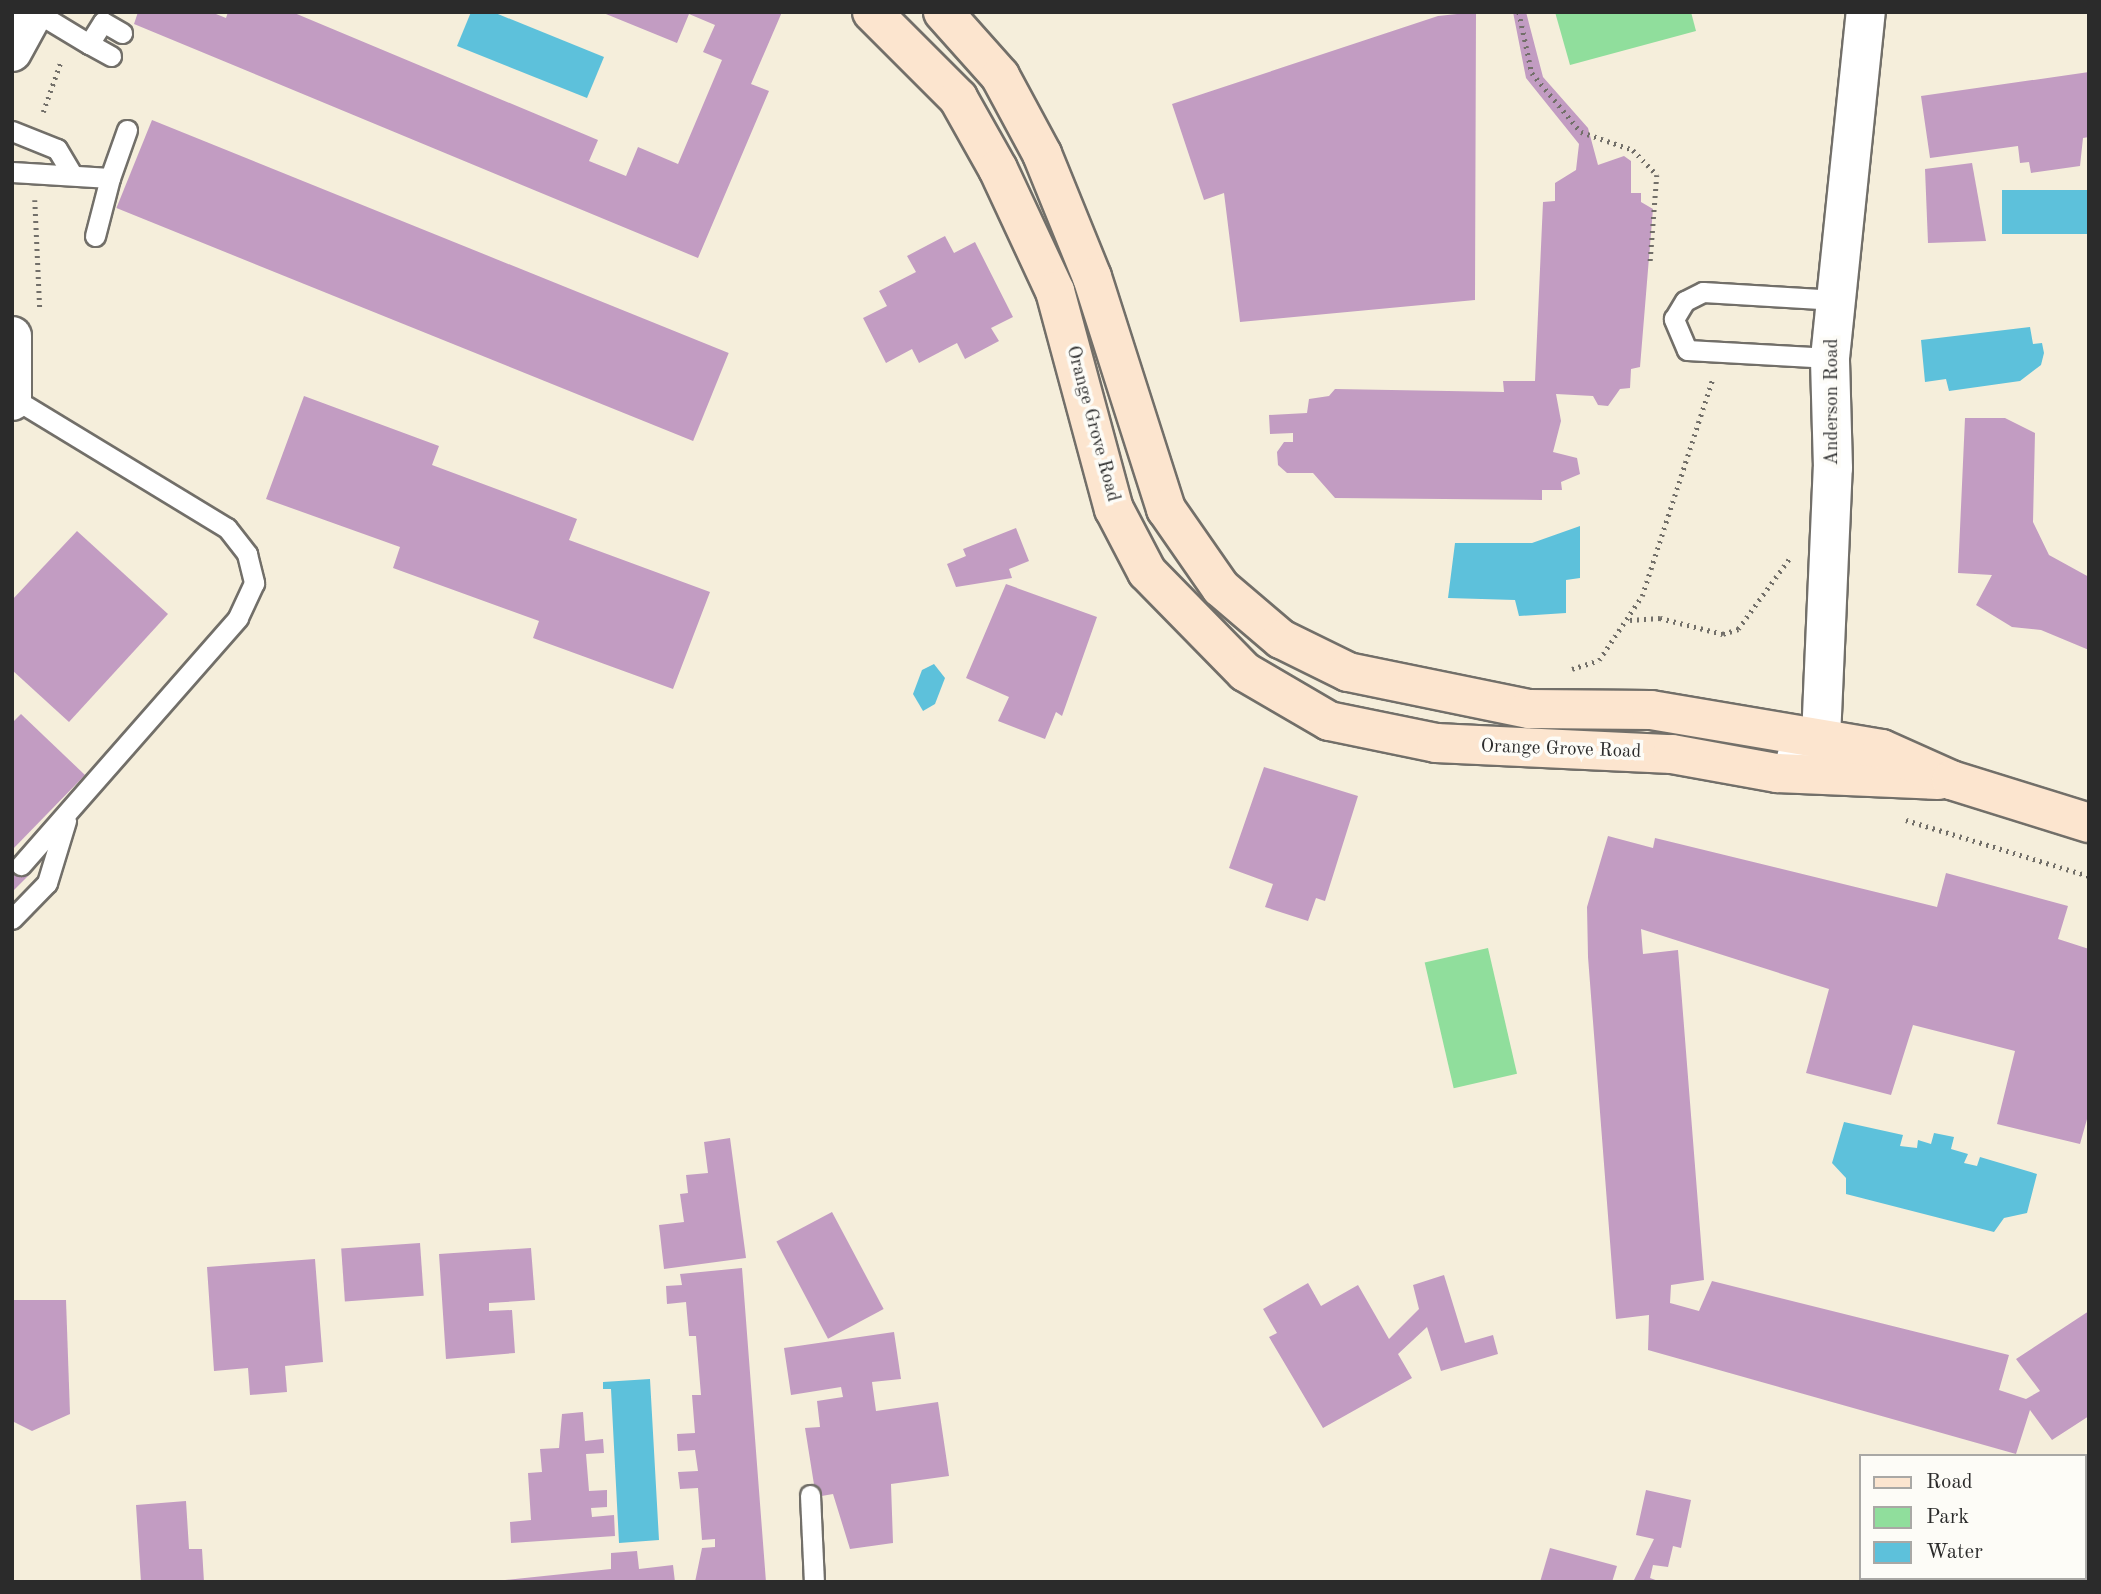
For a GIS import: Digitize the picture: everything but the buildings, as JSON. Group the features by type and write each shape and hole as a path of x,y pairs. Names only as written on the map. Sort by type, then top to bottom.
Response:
{"street":[{"path":"12,52 35,12"},
{"name":"Orange Grove Road","path":"872,12 958,98 998,169 1055,291 1114,509 1146,572 1245,672 1329,721 1436,743 1672,754 1777,773 1951,780"},
{"name":"Orange Grove Road","path":"943,12 1000,76 1042,153 1092,277 1137,431 1166,509 1221,589 1281,639 1348,672 1529,709 1651,710 1882,748 1951,780 2089,823"},
{"name":"Anderson Road","path":"1821,738 1833,468 1830,359 1866,12"},
{"path":"13,399 27,328"},
{"path":"1097,441 1137,431"},
{"path":"1777,773 1821,738"}],"lane":[{"path":"35,12 111,56"},
{"path":"89,44 96,17 122,33"},
{"path":"94,236 127,130"},
{"path":"12,131 57,149 70,171"},
{"path":"12,172 36,177 70,171 110,178"},
{"path":"1830,359 1714,355 1687,350 1676,336 1674,318 1685,301 1703,292 1837,300"},
{"path":"13,399 228,528 247,554 254,583 238,618 66,820 21,865"},
{"path":"12,919 47,883 66,820"},
{"path":"810,1495 814,1582"}],"path":[{"path":"1519,12 1532,73 1581,132 1633,150 1657,175 1650,265"},
{"path":"37,139 71,35"},
{"path":"27,328 36,177"},
{"path":"1563,671 1599,660 1642,596 1691,461 1714,355"},
{"path":"2069,870 2089,876"}],"green space":[{"path":"1555,12 1691,12 1696,31 1570,65"},
{"path":"1488,948 1517,1074 1454,1088 1425,963"}],"water":[{"path":"471,12 493,12 604,57 587,98 457,46"},
{"path":"2002,190 2089,190 2089,234 2002,234"},
{"path":"2030,327 2033,344 2042,343 2044,353 2041,365 2020,381 1949,391 1946,379 1925,382 1921,340"},
{"path":"1580,526 1580,578 1566,580 1566,613 1519,616 1515,600 1448,598 1455,543 1532,543"},
{"path":"934,664 945,678 935,704 923,711 913,694 922,670"},
{"path":"1844,1122 1903,1135 1900,1146 1917,1148 1918,1140 1931,1144 1934,1133 1954,1137 1951,1149 1968,1154 1964,1163 1977,1166 1980,1157 2037,1174 2027,1213 2004,1218 1994,1232 1846,1194 1846,1178 1832,1163"},
{"path":"650,1379 659,1540 619,1543 611,1389 603,1389 603,1382"}]}
